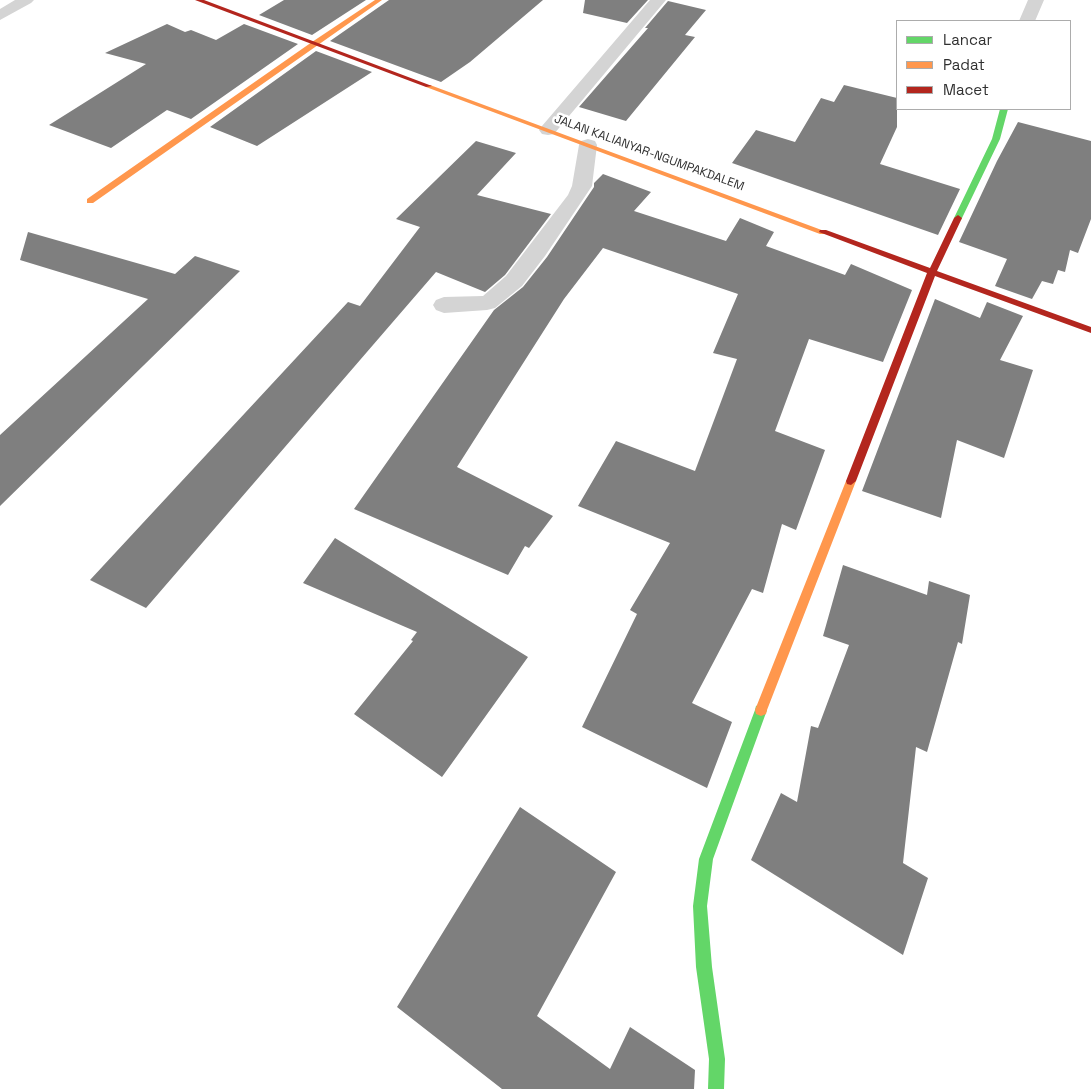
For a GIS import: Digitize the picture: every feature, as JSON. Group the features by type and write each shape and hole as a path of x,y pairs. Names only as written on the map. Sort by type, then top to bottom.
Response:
{"street":[{"path":"0,16 26,0"},
{"name":"JALAN KALIANYAR-NGUMPAKDALEM","path":"198,0 932,273 1091,330"},
{"path":"90,201 314,43 379,0"},
{"path":"548,130 658,0"},
{"path":"1027,20 1036,0"},
{"path":"716,1089 717,1059 704,967 700,906 706,859 762,708 932,273 996,139 1004,110"},
{"path":"444,305 487,303 514,281 577,196 582,186 588,145"}],"building":[{"path":"284,0 366,0 312,35 259,15"},
{"path":"389,0 543,0 470,62 441,82 330,41"},
{"path":"585,0 648,0 627,23 583,13"},
{"path":"668,1 706,10 685,35 695,37 626,121 579,107 648,28 645,28"},
{"path":"167,24 185,32 191,30 216,40 244,24 298,44 191,119 167,110 111,148 49,125 146,64 105,53"},
{"path":"316,51 372,72 257,146 210,127"},
{"path":"844,85 896,98 897,127 880,164 960,189 938,235 732,163 756,130 795,142 821,98 834,102"},
{"path":"1018,122 1091,141 1091,219 1078,253 1070,250 1065,272 1058,270 1053,284 1042,281 1032,299 995,286 1007,259 959,242 997,161"},
{"path":"476,141 516,153 477,195 551,214 505,275 485,292 436,272 146,608 90,580 348,302 360,306 420,227 396,219"},
{"path":"603,174 651,192 634,211 726,241 740,218 774,232 766,246 845,275 851,264 912,290 883,362 809,339 775,431 825,450 796,530 782,524 763,593 752,589 692,703 732,722 707,788 582,727 637,614 630,610 670,543 578,506 616,441 695,471 737,359 713,353 738,294 603,248 564,299 457,467 553,516 529,548 525,546 508,575 354,509 494,310 523,287 547,257 594,187 594,183"},
{"path":"28,232 175,274 195,256 240,271 0,506 0,435 148,299 20,260"},
{"path":"935,299 980,318 987,302 1023,316 1000,360 1033,370 1004,458 957,440 941,518 862,491"},
{"path":"335,538 528,657 442,777 354,714 413,641 411,640 417,632 303,583"},
{"path":"843,565 927,595 929,581 970,595 962,644 958,642 927,752 916,747 903,863 928,878 903,955 751,860 781,793 797,802 811,726 818,728 849,645 823,636"},
{"path":"520,807 616,872 537,1016 610,1069 630,1027 695,1070 694,1089 502,1089 397,1007"}],"traffic: fast":[{"path":"958,218 996,139 1004,110"},
{"path":"716,1089 717,1059 704,967 700,906 706,859 761,710"}],"traffic: slow":[{"path":"90,201 314,43 379,0"},
{"path":"428,86 823,232"},
{"path":"761,710 851,481"}],"traffic: jam":[{"path":"198,0 428,86"},
{"path":"851,481 932,273 958,218"},
{"path":"823,232 1091,330"}]}
